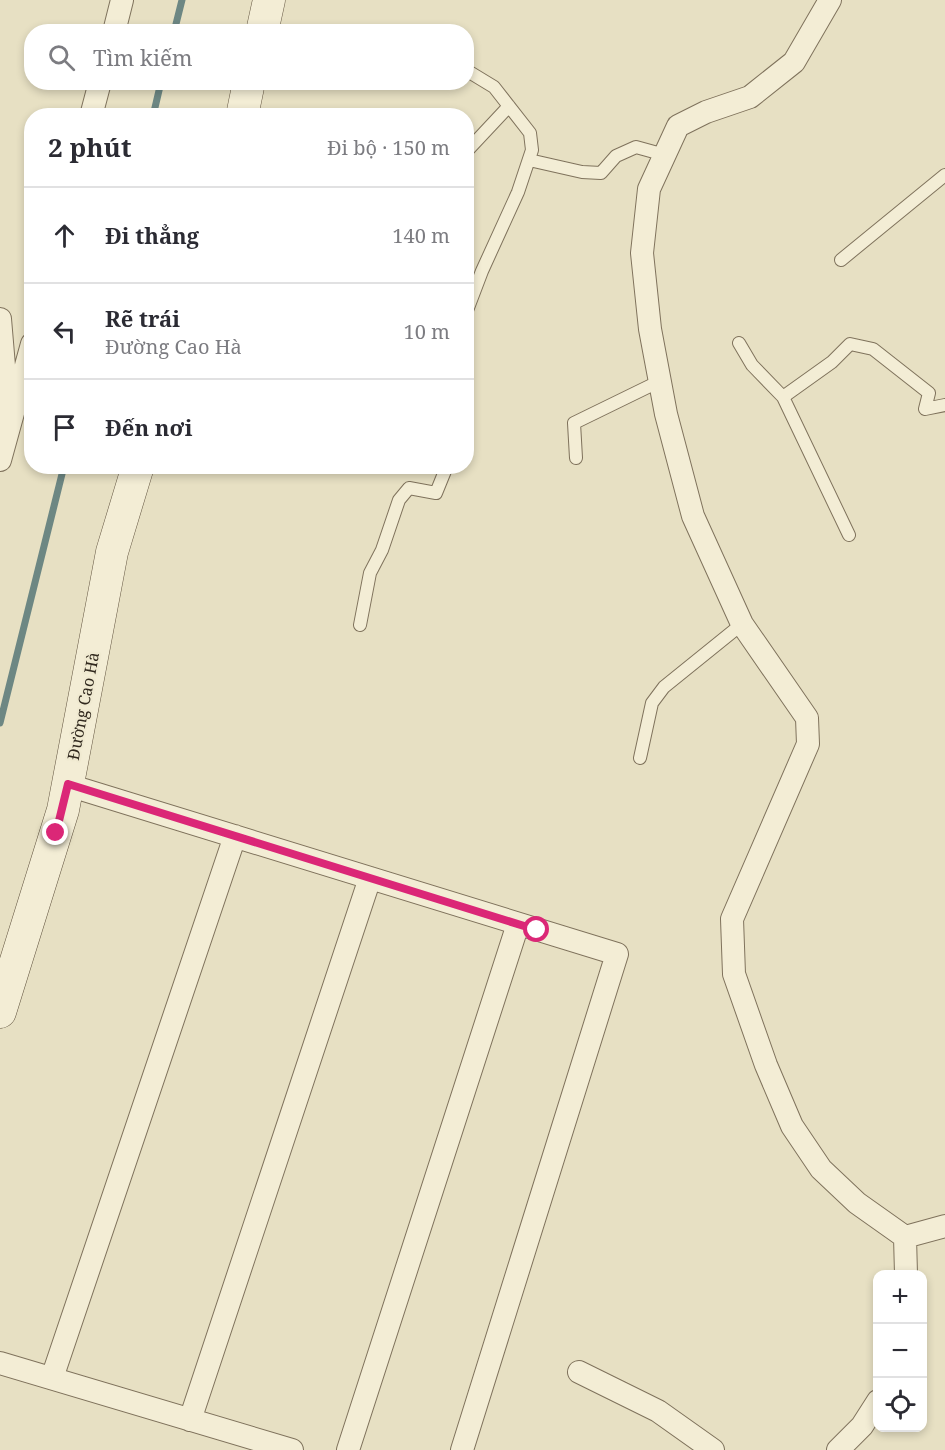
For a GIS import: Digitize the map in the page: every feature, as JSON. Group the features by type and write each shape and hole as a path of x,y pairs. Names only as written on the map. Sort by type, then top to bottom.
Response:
{"street":[{"path":"116,24 122,0"},
{"path":"264,24 269,0"},
{"path":"830,0 794,62 750,97 706,112 678,126 648,189 642,254 650,328 660,381 693,516 742,624 807,718 808,744 732,919 734,974 766,1065 792,1126 821,1169 857,1203 905,1237"},
{"path":"94,108 98,90"},
{"path":"244,108 247,90"},
{"path":"0,319 9,430"},
{"path":"0,460 24,374"},
{"name":"Đường Cao Hà","path":"0,1012 63,810 112,552 136,474"},
{"path":"68,784 617,954 462,1450"},
{"path":"52,1378 236,836"},
{"path":"190,1420 370,878"},
{"path":"348,1450 518,924"},
{"path":"905,1237 945,1226"},
{"path":"905,1237 906,1270"},
{"path":"0,1363 292,1450"},
{"path":"579,1371 658,1411 713,1450"},
{"path":"838,1450 862,1426 873,1409"}],"lane":[{"path":"474,75 494,87 530,133 532,150 474,294"},
{"path":"474,144 509,106"},
{"path":"529,160 582,172 601,173 616,156 636,147 664,155"},
{"path":"842,260 945,175"},
{"path":"738,343 752,365 783,397 849,535"},
{"path":"783,397 832,362 850,344 873,349 908,374 929,393 925,409 945,405"},
{"path":"576,458 574,423 660,381"},
{"path":"360,625 370,573 382,550 399,500 409,488 436,493 444,474"},
{"path":"640,758 652,704 664,687 742,624"}],"waterway":[{"path":"176,24 182,0"},
{"path":"155,108 159,90"},
{"path":"0,723 62,474"}],"route":[{"path":"56,833 68,784 537,930"}]}
